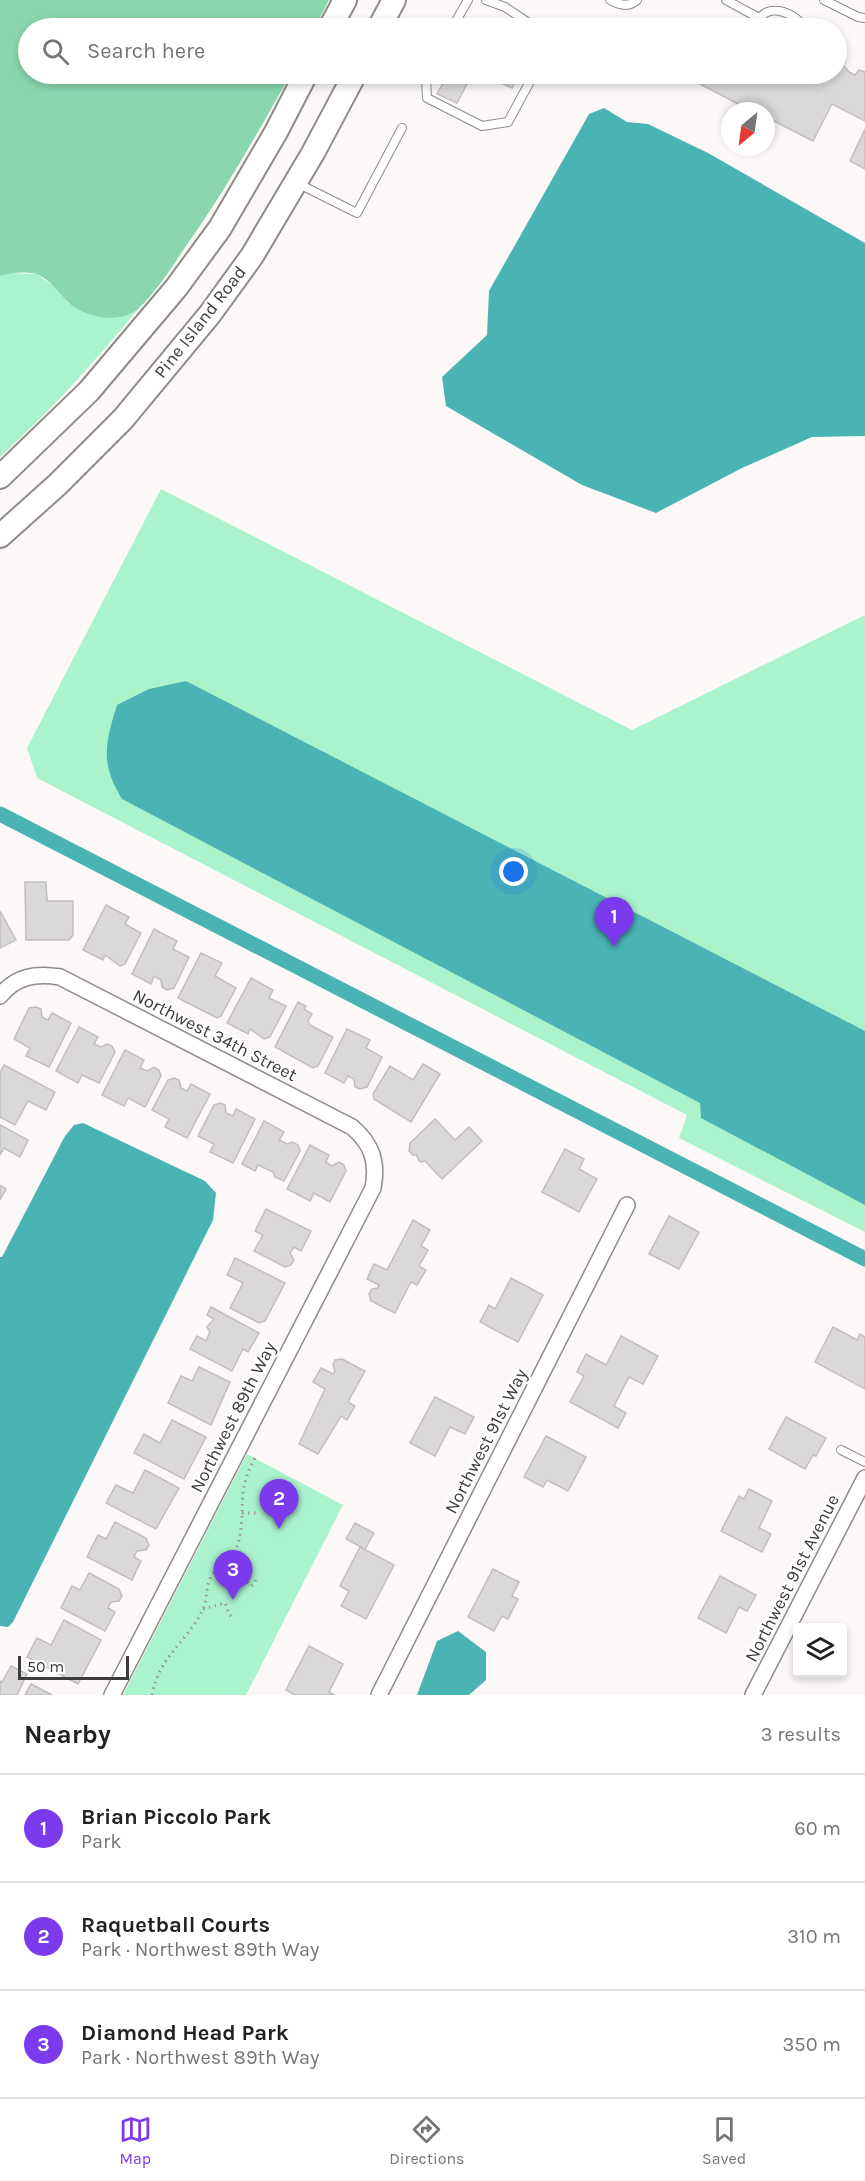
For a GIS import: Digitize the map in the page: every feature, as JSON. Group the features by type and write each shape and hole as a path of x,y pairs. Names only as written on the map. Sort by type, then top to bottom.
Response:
{"main road":[{"path":"335,18 345,0"},
{"path":"384,18 394,0"},
{"path":"0,477 89,391 176,288 220,228 276,132 301,84"},
{"name":"Pine Island Road","path":"0,536 57,485 130,411 210,314 252,256 350,84"}],"street":[{"name":"Northwest 34th Street","path":"0,996 17,981 26,977 38,975 60,977 352,1127 362,1136 374,1154"},
{"name":"Northwest 89th Way","path":"112,1695 373,1188 376,1168 374,1154"},
{"name":"Northwest 91st Way","path":"379,1695 627,1205"},
{"name":"Northwest 91st Avenue","path":"753,1695 865,1478"}],"lane":[{"path":"458,18 468,0"},
{"path":"486,0 507,4 524,18"},
{"path":"610,0 621,6 637,0"},
{"path":"726,0 759,18 769,12 791,14 797,18"},
{"path":"824,0 858,17 865,18"},
{"path":"426,84 427,98 482,126 508,122 529,84"},
{"path":"296,182 357,213 402,128"},
{"path":"841,1450 865,1462"}],"path":[{"path":"153,1695 156,1677 165,1660 193,1627 203,1609 212,1575 236,1550 247,1473 255,1458"},
{"path":"242,1513 260,1514"},
{"path":"223,1565 236,1571 251,1586 257,1578"},
{"path":"203,1609 225,1603 229,1614 234,1619"}],"green space":[{"path":"0,0 329,0 320,18 18,18 18,84 285,84 214,204 170,270 139,308 121,317 109,318 92,315 71,305 50,282 41,276 18,273 0,276"},
{"path":"9,273 36,274 57,288 68,303 89,313 108,318 129,314 138,309 72,386 0,457 0,276"},
{"path":"161,489 632,730 865,615 865,1232 679,1138 687,1115 37,778 27,748"},
{"path":"247,1454 343,1505 246,1695 123,1695"}],"water":[{"path":"604,108 627,122 648,124 708,153 865,243 865,436 812,437 742,468 656,513 582,485 446,406 442,377 487,335 489,291 589,114"},
{"path":"186,681 865,1031 865,1205 701,1118 700,1103 122,799 110,775 107,753 117,705 149,689"},
{"path":"83,1123 205,1181 216,1193 213,1220 13,1622 8,1627 0,1626 0,1257 65,1136 74,1125"},
{"path":"458,1631 486,1652 486,1680 469,1695 417,1695 437,1641"}],"building":[{"path":"847,70 855,75 859,70 865,72 865,121 832,104 813,141 775,122 775,102 734,102 700,84 847,84"},
{"path":"442,84 467,84 457,103 437,94"},
{"path":"865,129 865,169 850,161"},
{"path":"25,882 46,882 47,901 73,901 73,935 69,940 26,940"},
{"path":"106,905 129,917 125,924 141,933 125,964 120,966 105,955 103,960 83,950"},
{"path":"0,911 16,940 0,948"},
{"path":"154,929 177,941 173,949 189,957 174,988 167,990 162,987 161,980 154,976 151,984 132,974"},
{"path":"201,953 222,963 215,976 236,988 221,1016 217,1018 178,998"},
{"path":"251,978 273,990 269,998 286,1006 270,1037 264,1039 250,1029 248,1034 227,1023"},
{"path":"298,1002 306,1006 304,1009 312,1014 308,1021 310,1025 333,1037 318,1066 313,1068 275,1047"},
{"path":"29,1008 41,1009 42,1017 48,1020 52,1013 71,1023 49,1067 26,1056 30,1048 14,1039"},
{"path":"79,1027 98,1037 94,1044 101,1047 107,1044 112,1046 115,1052 99,1083 82,1075 78,1083 56,1071"},
{"path":"347,1029 370,1040 366,1048 382,1057 367,1087 360,1089 355,1087 354,1079 348,1076 344,1083 325,1073"},
{"path":"125,1050 144,1060 140,1068 147,1071 154,1067 159,1070 161,1076 145,1107 128,1098 124,1106 102,1095"},
{"path":"423,1064 440,1074 411,1122 374,1099 373,1094 390,1066 413,1080"},
{"path":"4,1065 55,1092 46,1110 28,1101 15,1125 0,1117 0,1073"},
{"path":"174,1078 179,1080 181,1088 187,1091 191,1084 210,1094 187,1138 165,1127 169,1119 152,1110 168,1080"},
{"path":"220,1103 225,1105 226,1113 233,1116 236,1109 255,1119 233,1163 210,1152 214,1144 198,1136 214,1105"},
{"path":"435,1119 455,1140 469,1127 482,1141 442,1179 425,1161 420,1162 416,1155 409,1151 410,1143"},
{"path":"264,1121 284,1132 279,1140 287,1144 292,1142 298,1145 300,1151 284,1181 275,1177 273,1172 258,1165 255,1171 242,1164"},
{"path":"0,1125 28,1140 20,1157 4,1148 0,1155"},
{"path":"310,1145 329,1155 326,1162 332,1166 339,1162 344,1165 346,1171 330,1202 314,1193 310,1201 287,1189"},
{"path":"565,1149 584,1159 579,1169 597,1179 579,1212 542,1192"},
{"path":"0,1185 6,1189 0,1200"},
{"path":"266,1209 311,1231 301,1251 294,1247 290,1253 294,1260 291,1265 285,1267 254,1251 263,1235 255,1231"},
{"path":"669,1216 699,1232 679,1269 649,1254"},
{"path":"413,1220 430,1230 421,1246 428,1250 419,1266 426,1270 417,1285 411,1282 395,1313 371,1301 369,1294 379,1285 367,1279 374,1264 387,1270"},
{"path":"235,1258 285,1283 265,1321 259,1323 230,1308 243,1283 227,1275"},
{"path":"511,1278 543,1295 518,1342 480,1322 489,1305 495,1309"},
{"path":"211,1307 259,1333 248,1352 243,1349 232,1371 190,1349 197,1336 206,1341 210,1332 207,1327 214,1319 207,1315"},
{"path":"833,1327 857,1340 860,1334 865,1337 865,1389 815,1362"},
{"path":"621,1336 658,1356 643,1384 629,1377 614,1406 626,1413 618,1428 570,1402 584,1376 577,1372 586,1354 606,1365"},
{"path":"342,1359 365,1371 348,1402 355,1406 347,1420 341,1416 318,1454 299,1444 325,1389 313,1382 321,1368 333,1374 335,1360"},
{"path":"199,1367 230,1382 211,1425 168,1403 181,1376 192,1381"},
{"path":"435,1397 474,1417 465,1434 450,1427 435,1456 410,1443"},
{"path":"786,1417 826,1438 816,1456 813,1455 805,1469 769,1449"},
{"path":"172,1420 206,1437 184,1479 134,1453 144,1434 160,1443"},
{"path":"546,1436 586,1457 568,1491 547,1480 543,1487 524,1477"},
{"path":"145,1470 179,1488 156,1529 106,1503 116,1485 133,1493"},
{"path":"749,1489 772,1501 759,1528 771,1534 762,1552 721,1531 739,1496 744,1499"},
{"path":"115,1522 146,1538 149,1545 146,1550 137,1551 134,1557 141,1561 132,1580 87,1557 98,1535 106,1539"},
{"path":"355,1523 374,1533 365,1549 346,1539"},
{"path":"360,1547 394,1565 366,1619 341,1606 349,1591 340,1586"},
{"path":"493,1569 519,1582 512,1596 518,1599 508,1619 502,1616 494,1631 468,1617"},
{"path":"89,1573 119,1589 122,1596 119,1601 111,1602 108,1608 115,1612 105,1631 61,1608 72,1586 80,1590"},
{"path":"720,1576 756,1595 747,1611 739,1607 726,1633 698,1618"},
{"path":"64,1620 101,1640 78,1684 27,1657 37,1638 51,1645"},
{"path":"309,1646 343,1664 329,1692 335,1695 295,1695 286,1690"},
{"path":"11,1666 27,1674 17,1695 0,1695 0,1681 2,1682"},
{"path":"31,1684 52,1695 25,1695"}],"waterway":[{"path":"0,814 865,1259"}],"place":[{"name":"Brian Piccolo Park","path":"614,947"},
{"name":"Raquetball Courts","path":"279,1529"},
{"name":"Diamond Head Park","path":"233,1600"}]}
